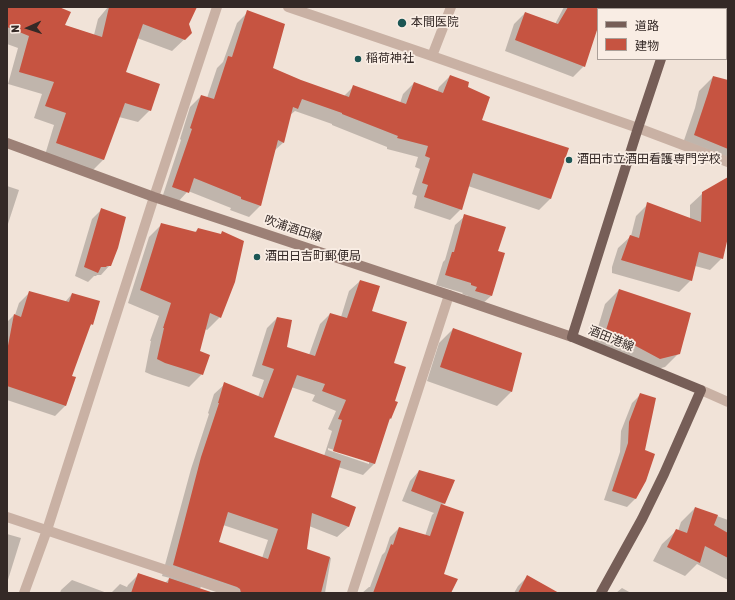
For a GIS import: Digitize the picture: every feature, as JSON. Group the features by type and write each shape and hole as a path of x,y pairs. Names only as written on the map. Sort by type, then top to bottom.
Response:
{"main road":[{"name":"酒田港線","path":"662,60 638,128 572,337 701,390"},
{"name":"吹浦酒田線","path":"7,143 154,197 572,337"},
{"path":"601,593 642,519 664,474 701,390"}],"street":[{"path":"24,593 48,530 154,197 217,7"},
{"path":"288,7 638,128 728,162"},
{"path":"432,56 451,7"},
{"path":"352,593 449,295"},
{"path":"701,390 728,402"},
{"path":"7,517 235,593"}],"building":[{"path":"7,7 59,7 71,12 65,25 102,37 109,7 197,7 189,24 192,33 185,40 143,24 126,72 160,84 151,111 125,103 104,160 56,143 66,113 45,106 54,82 19,72 29,36 7,27"},
{"path":"568,7 598,7 597,30 585,67 515,40 525,12 558,24"},
{"path":"247,10 285,24 273,68 301,80 349,97 353,85 406,104 414,82 443,93 450,75 469,82 468,87 490,97 482,120 569,148 551,199 473,173 462,210 424,197 428,185 422,183 430,158 425,156 428,146 397,138 398,136 342,113 302,99 298,109 293,107 284,143 278,140 261,206 241,199 241,197 194,178 189,193 172,187 192,129 190,128 201,95 214,99 228,56 232,57"},
{"path":"713,76 728,80 728,149 694,135"},
{"path":"728,177 728,237 723,259 699,252 692,281 621,260 630,235 639,238 647,202 701,222 702,192"},
{"path":"101,208 126,217 118,248 111,266 101,267 98,273 84,267"},
{"path":"464,214 506,227 498,251 505,253 492,296 475,291 477,287 471,285 471,283 445,275 452,252 454,252"},
{"path":"161,223 196,232 198,228 221,234 222,231 244,241 235,282 221,318 210,313 200,351 210,355 203,375 157,359 163,328 171,303 140,290"},
{"path":"360,280 380,286 372,311 407,322 394,363 406,367 395,401 398,402 391,419 390,418 375,464 333,451 342,420 338,419 346,400 322,391 325,384 297,375 274,437 341,461 331,497 356,507 349,527 312,513 307,549 330,557 321,593 241,593 240,589 237,587 173,565 201,457 219,403 224,382 263,398 274,369 262,365 277,317 292,320 287,347 315,356 330,313 347,318","holes":["228,512 278,529 268,559 219,542"]},
{"path":"619,289 691,313 680,354 660,359 606,330"},
{"path":"29,291 69,302 72,293 100,301 93,325 91,324 72,376 76,377 66,406 7,386 7,351 14,314 21,317"},
{"path":"453,328 522,353 512,392 440,367"},
{"path":"640,393 656,398 645,450 655,454 646,481 636,499 612,491 628,443 629,422"},
{"path":"419,470 455,480 445,504 411,491"},
{"path":"441,504 464,512 444,574 458,579 451,593 373,593 391,544 393,545 399,527 430,536"},
{"path":"695,507 718,515 714,525 728,533 728,558 705,546 700,563 667,547 676,529 687,533"},
{"path":"138,573 168,583 169,578 214,593 131,593"},
{"path":"527,575 559,593 518,593"}],"place":[{"name":"本間医院","path":"402,23"},
{"name":"稲荷神社","path":"358,59"},
{"name":"酒田市立酒田看護専門学校","path":"569,160"},
{"name":"酒田日吉町郵便局","path":"257,257"}]}
